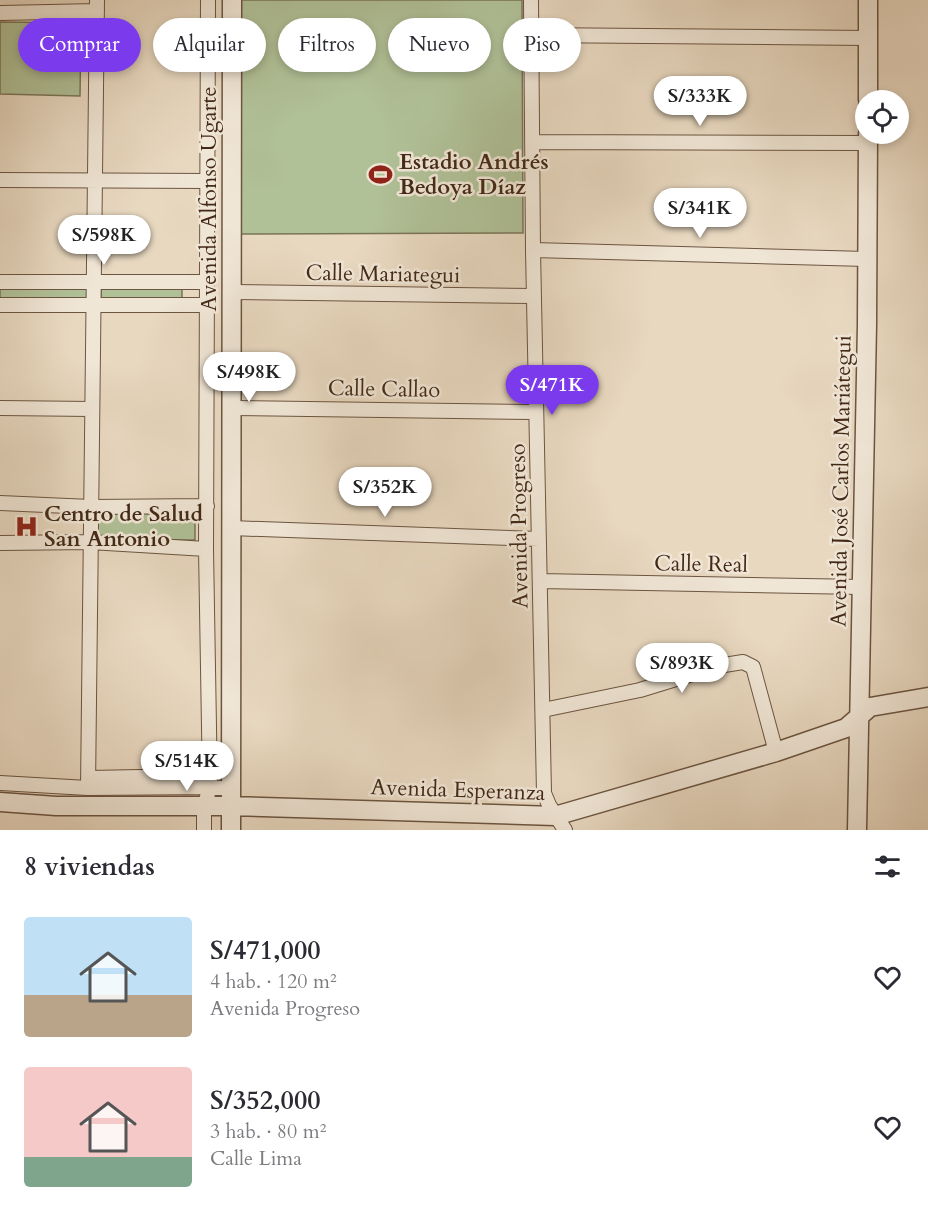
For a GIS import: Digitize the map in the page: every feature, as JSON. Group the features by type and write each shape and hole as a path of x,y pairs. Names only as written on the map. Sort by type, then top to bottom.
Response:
{"street":[{"name":"Avenida Alfonso Ugarte","path":"204,830 204,807 210,787 206,549 208,0"},
{"name":"Avenida Alfonso Ugarte","path":"231,830 232,0"},
{"name":"Avenida Progreso","path":"531,0 531,18"},
{"path":"868,0 868,90"},
{"path":"0,13 97,5 88,783"},
{"path":"581,35 868,38"},
{"name":"Avenida Progreso","path":"531,72 544,793 560,823"},
{"path":"532,142 855,138"},
{"name":"Avenida José Carlos Mariátegui","path":"857,830 868,144"},
{"path":"0,180 208,181"},
{"path":"533,250 867,259"},
{"path":"0,282 207,282"},
{"name":"Calle Mariategui","path":"231,292 534,296"},
{"path":"0,305 207,305"},
{"path":"0,408 92,409"},
{"name":"Calle Callao","path":"231,408 536,412"},
{"path":"0,503 91,507 207,506"},
{"path":"231,528 539,539"},
{"path":"0,543 90,542 206,549"},
{"name":"Calle Real","path":"540,581 862,587"},
{"path":"543,710 640,690 718,666 743,662 753,667 776,752"},
{"name":"Avenida Esperanza","path":"0,802 56,806 204,807 231,797 560,823 846,728 870,707 928,697"},
{"path":"88,783 200,774 202,738 209,712"},
{"path":"0,783 210,787 231,797"}],"green space":[{"name":"Estadio Andrés Bedoya Díaz","path":"239,0 522,0 522,18 503,18 503,72 522,72 523,233 240,234 239,72 266,72 266,18 239,18"},
{"path":"0,22 18,22 18,72 80,72 80,96 0,94"},
{"path":"0,287 87,287 87,298 0,298"},
{"path":"101,287 182,288 182,300 101,299"},
{"path":"195,513 195,540 96,540 96,514"}],"place":[{"name":"Estadio Andrés Bedoya Díaz","path":"381,174"},
{"name":"Centro de Salud San Antonio","path":"26,526"}]}
